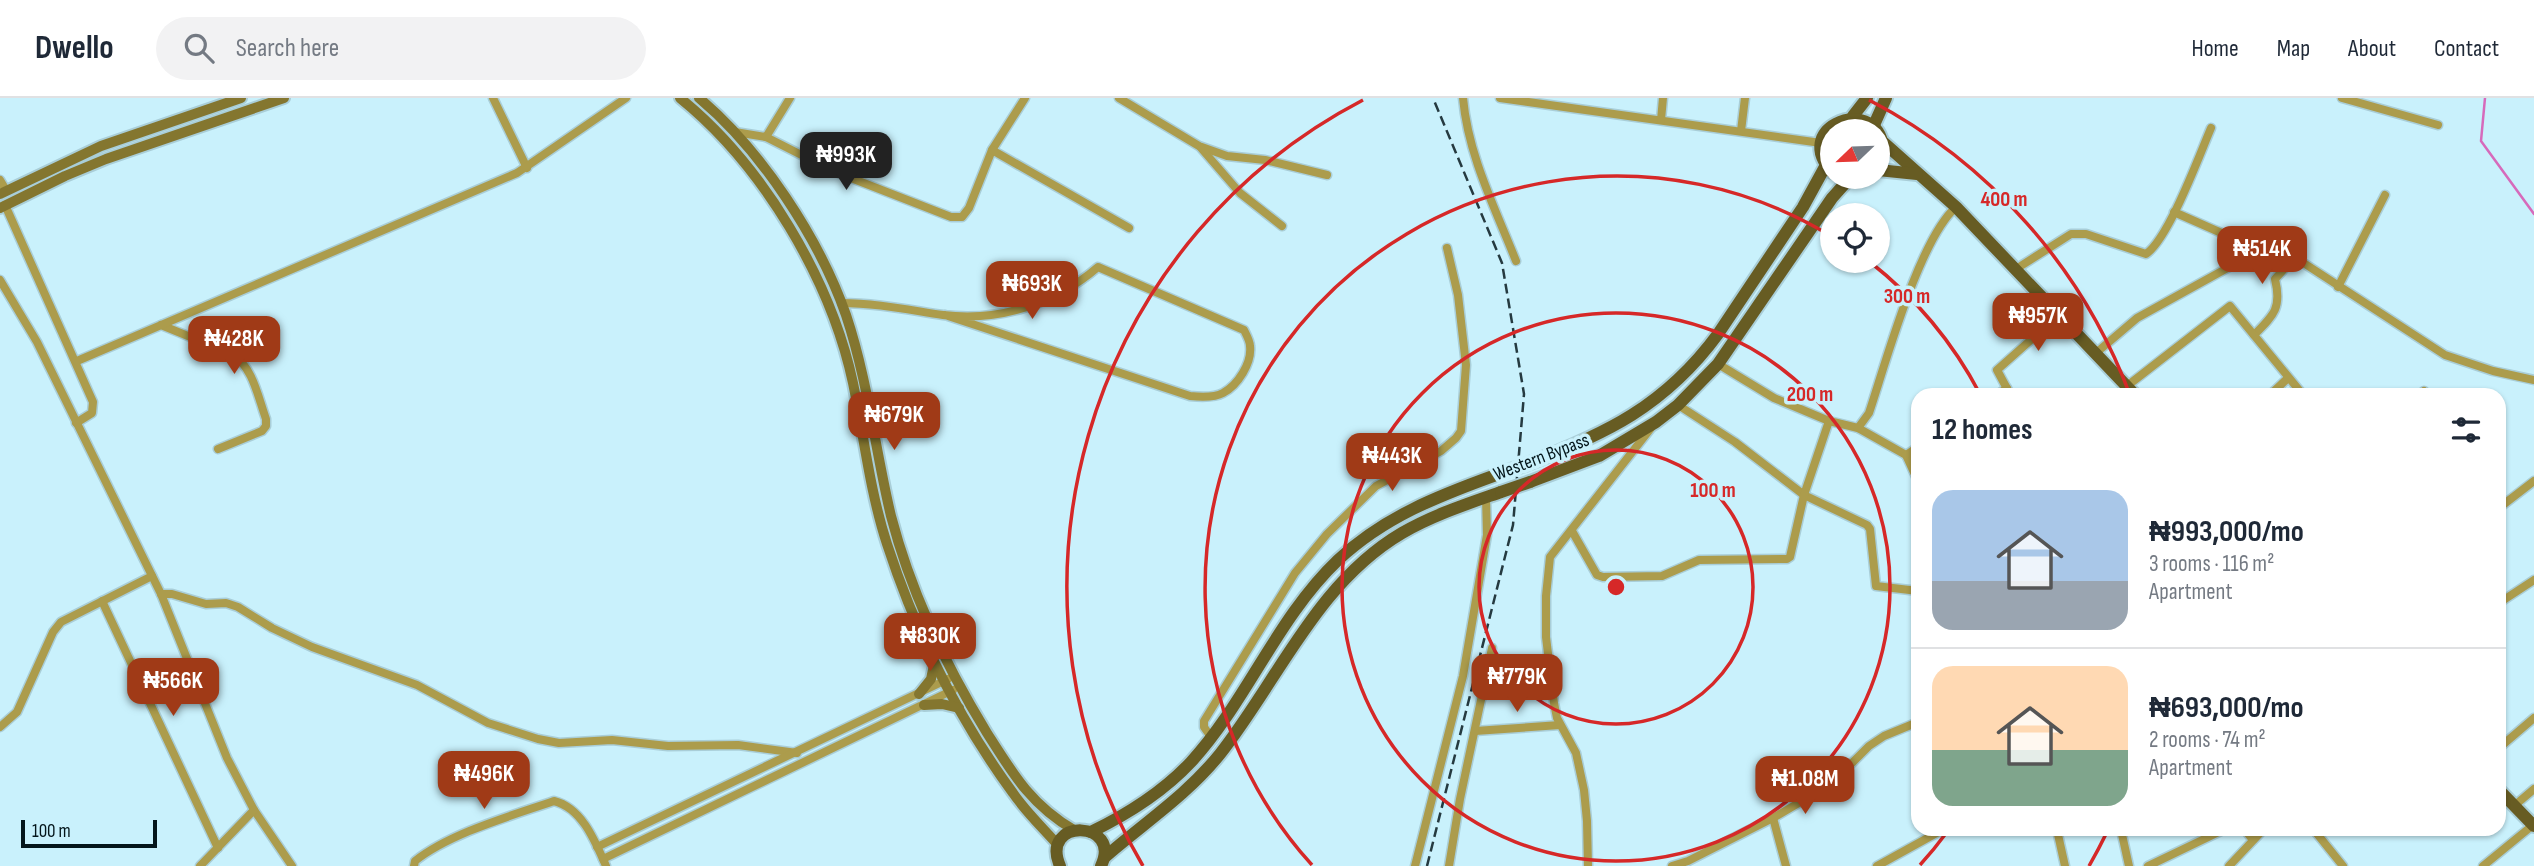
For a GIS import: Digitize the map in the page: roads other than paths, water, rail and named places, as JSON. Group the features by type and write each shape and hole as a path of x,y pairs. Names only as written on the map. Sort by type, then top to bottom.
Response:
{"main road":[{"path":"2,188 101,146 241,98"},
{"path":"3,207 106,159 284,98"},
{"path":"680,98 721,135 761,186 797,243 828,305 852,382 886,541 900,583 934,662 1022,788 1046,811 1074,830 1091,832 1101,841 1103,862"},
{"path":"699,98 734,132 796,215 814,244 841,303 862,370 897,539 959,708 1014,795 1058,856"},
{"path":"1853,116 1867,98"},
{"path":"1877,119 1886,98"},
{"path":"1840,119 1853,116 1864,119"},
{"path":"1890,149 1956,208 2129,388"},
{"path":"1890,169 1917,174"},
{"name":"Western Bypass","path":"1091,832 1135,808 1191,762 1211,737 1306,597 1337,562 1367,536 1395,516 1433,499 1525,465 1620,423 1668,389 1718,334 1820,182"},
{"name":"Western Bypass","path":"1103,862 1177,800 1219,755 1305,629 1352,572 1401,534 1454,509 1599,456 1656,422 1678,405 1718,365 1840,189"},
{"path":"919,694 931,679 934,662"},
{"path":"924,705 942,704 959,708"},
{"path":"2506,797 2533,826"},
{"path":"1047,866 1058,856 1065,834 1074,830"}],"street":[{"path":"493,98 527,169"},
{"path":"76,360 527,169 626,98"},
{"path":"766,137 790,98"},
{"path":"734,132 766,137 833,171 951,217 962,217 969,208 992,150 1025,98"},
{"path":"1119,98 1199,146 1227,156 1265,160 1326,175"},
{"path":"1463,98 1465,121 1473,150 1516,261"},
{"path":"1500,98 1820,143"},
{"path":"1661,120 1662,98"},
{"path":"1741,131 1745,98"},
{"path":"2342,98 2438,125"},
{"path":"2015,269 2071,234 2086,234 2146,254 2153,249 2174,212 2211,128"},
{"path":"1199,146 1240,193 1282,226"},
{"path":"992,150 1129,228"},
{"path":"2338,287 2385,195"},
{"path":"3,207 76,360 94,408 92,413 76,424"},
{"path":"1858,428 1869,412 1908,298 1929,247 1944,219 1956,208"},
{"path":"2174,212 2260,250"},
{"path":"1211,737 1204,727 1208,714 1295,573 1327,534 1376,486 1441,451 1461,431 1466,365 1458,295 1447,247"},
{"path":"2096,353 2137,318 2260,250 2282,248 2445,355 2493,371 2534,380"},
{"path":"2255,335 2277,309 2279,294 2275,279 2295,257"},
{"path":"841,303 864,303 945,315 973,316 1015,312 1046,301 1080,282 1098,267 1244,330 1251,345 1247,365 1238,379 1223,393 1205,397 1190,396 945,315"},
{"path":"0,280 33,334 161,594 227,758 254,810 288,864"},
{"path":"2135,388 2230,306 2297,388"},
{"path":"2007,388 1997,370 2059,315"},
{"path":"161,325 232,354 242,361 249,373 266,419 266,426 219,449"},
{"path":"1718,365 1774,398 1829,421 1858,428 1906,455 1911,466"},
{"path":"2277,388 2288,378"},
{"path":"1678,405 1735,442 1804,495 1867,525 1870,529 1876,586 1911,590"},
{"path":"1573,531 1597,575 1603,578 1662,576 1699,560 1787,559 1790,557 1804,495 1829,421"},
{"path":"1588,866 1584,790 1576,753 1560,725 1554,704 1546,637 1550,557 1656,422"},
{"path":"1906,455 1911,452"},
{"path":"2506,503 2534,481"},
{"path":"1415,866 1463,676 1487,535 1486,497"},
{"path":"0,727 17,712 53,632 61,622 152,576"},
{"path":"2506,598 2534,580"},
{"path":"161,594 206,604 226,603 238,607 272,628 312,647 417,685 488,723 538,739 559,743 612,740 668,746 738,745 797,752"},
{"path":"102,601 218,848"},
{"path":"1449,866 1460,799 1492,648"},
{"path":"597,847 919,694 951,684"},
{"path":"414,866 415,861 425,853 486,825 554,802 565,804 577,813 605,862 924,705 951,684"},
{"path":"2506,742 2534,718"},
{"path":"1475,731 1560,725"},
{"path":"1672,866 1688,864 1831,784 1869,746 1884,736 1911,725"},
{"path":"2514,806 2534,789"},
{"path":"200,866 254,810"},
{"path":"1773,818 1786,866"},
{"path":"2483,866 2533,826"},
{"path":"1877,866 1931,836"},
{"path":"2058,836 2065,866"},
{"path":"2122,836 2129,866"},
{"path":"2148,866 2210,836"},
{"path":"2250,836 2253,840"},
{"path":"2229,866 2257,836"},
{"path":"2319,836 2343,866"}],"waterway":[{"path":"2485,98 2481,141 2534,214"}],"railway":[{"path":"1427,866 1513,525 1524,394 1502,263 1433,98"}]}
